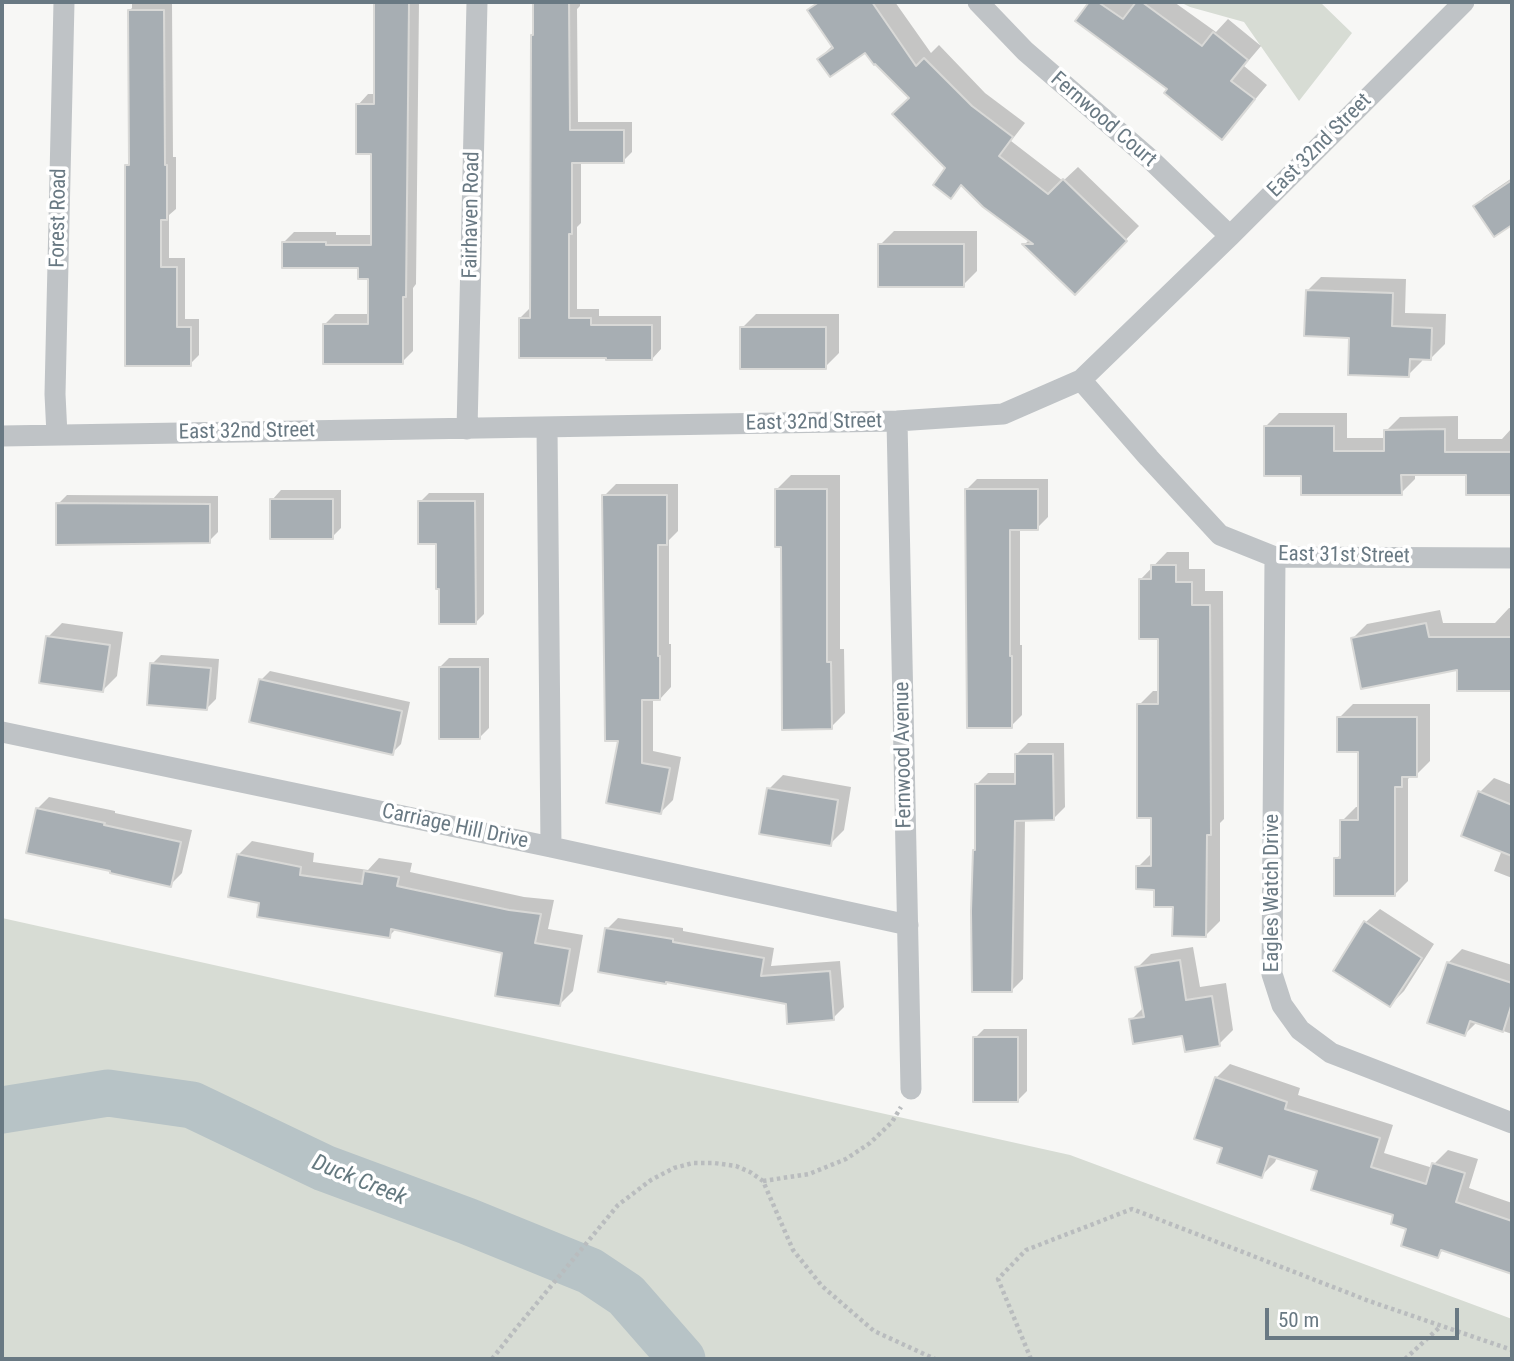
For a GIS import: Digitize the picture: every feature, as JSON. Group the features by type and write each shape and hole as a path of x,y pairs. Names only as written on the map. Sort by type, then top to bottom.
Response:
{"street":[{"name":"Forest Road","path":"57,435 64,2"},
{"name":"Fairhaven Road","path":"467,429 477,2"},
{"name":"Fernwood Court","path":"978,2 1025,51 1150,159 1230,236"},
{"name":"East 32nd Street","path":"2,436 897,421 1003,414 1081,380 1230,236 1464,2"},
{"name":"East 31st Street","path":"1081,380 1220,535 1275,557 1512,558"},
{"name":"Fernwood Avenue","path":"897,421 911,1089"},
{"path":"547,427 551,847"},
{"name":"Eagles Watch Drive","path":"1275,557 1272,974 1282,1005 1300,1030 1331,1053 1512,1123"},
{"name":"Carriage Hill Drive","path":"2,733 551,847 908,925"}],"path":[{"path":"763,1181 809,1174 846,1159 870,1143 892,1122 911,1089"},
{"path":"492,1359 618,1205 650,1180 674,1168 693,1163 736,1166 763,1181 793,1250 822,1286 874,1331 935,1359"},
{"path":"1031,1359 998,1279 1026,1250 1132,1209 1369,1301 1512,1350"},
{"path":"1405,1359 1442,1326"}],"shaded area":[{"path":"1180,2 1320,2 1352,33 1299,101 1244,22"},
{"path":"2,918 1070,1155 1512,1319 1512,1359 2,1359"}],"building":[{"path":"374,2 409,2 403,364 323,364 323,324 368,324 368,279 358,279 358,268 282,268 282,242 371,245 371,154 356,154 356,104 374,104"},
{"path":"533,2 569,2 570,130 624,130 624,163 572,163 569,318 591,318 591,325 652,325 652,360 519,358 519,318 530,318"},
{"path":"819,2 872,2 916,66 924,58 972,106 1013,137 999,156 1048,194 1063,179 1127,241 1075,295 1022,244 1033,244 983,207 961,185 951,199 933,185 945,168 892,114 909,98 865,53 830,77 817,59 833,48 807,10"},
{"path":"1089,2 1098,2 1123,19 1136,2 1142,2 1202,46 1213,32 1248,60 1231,81 1255,99 1222,140 1164,93 1167,89 1075,21"},
{"path":"128,10 164,10 167,220 161,220 161,267 177,267 177,327 191,327 191,366 125,366 125,165 129,165"},
{"path":"1512,180 1512,225 1494,237 1473,206"},
{"path":"878,244 964,244 964,287 878,287"},
{"path":"1306,290 1393,293 1392,326 1432,328 1431,360 1410,359 1409,377 1348,375 1349,338 1304,336"},
{"path":"740,327 826,327 826,369 740,369"},
{"path":"1264,426 1334,426 1334,451 1384,451 1384,430 1445,429 1445,452 1512,452 1512,495 1466,495 1466,475 1401,475 1402,495 1301,495 1301,476 1264,476"},
{"path":"775,489 827,489 827,662 831,662 832,729 782,730 781,547 775,547"},
{"path":"965,489 1038,489 1038,530 1010,530 1012,728 967,728"},
{"path":"602,495 667,495 667,545 658,545 660,700 642,700 642,763 670,768 661,814 606,803 618,741 605,741"},
{"path":"270,499 333,499 333,539 270,539"},
{"path":"418,501 475,501 476,624 439,624 436,544 418,544"},
{"path":"56,503 210,504 210,543 56,545"},
{"path":"1151,565 1176,565 1176,582 1192,582 1192,605 1210,605 1211,835 1207,835 1206,937 1172,936 1173,907 1154,907 1154,890 1136,889 1136,866 1151,866 1151,818 1137,818 1137,704 1158,704 1158,639 1139,639 1139,579 1151,579"},
{"path":"1426,623 1429,637 1512,637 1512,691 1457,691 1457,670 1361,689 1351,638"},
{"path":"46,636 110,645 103,692 39,683"},
{"path":"150,663 211,668 207,710 147,705"},
{"path":"439,667 480,667 480,739 439,739"},
{"path":"259,679 402,711 393,755 249,722"},
{"path":"1337,717 1417,717 1417,777 1402,777 1402,787 1395,787 1395,896 1334,896 1334,858 1340,858 1340,820 1358,820 1358,752 1337,752"},
{"path":"1015,754 1053,754 1054,820 1015,821 1012,992 972,992 971,911 975,784 1015,784"},
{"path":"767,788 838,800 831,846 759,834"},
{"path":"1478,791 1512,805 1512,856 1461,836"},
{"path":"36,808 181,842 171,887 26,853"},
{"path":"237,854 301,867 300,875 362,884 364,871 399,877 397,886 509,910 541,914 535,943 570,949 560,1006 495,996 502,953 391,929 390,938 257,917 259,903 228,897"},
{"path":"1364,921 1422,958 1390,1007 1333,971"},
{"path":"605,928 764,958 761,976 830,971 834,1020 787,1024 786,1004 598,972"},
{"path":"1180,960 1186,1000 1212,996 1220,1046 1185,1052 1182,1036 1133,1044 1129,1019 1144,1017 1135,967"},
{"path":"1447,962 1512,983 1512,1003 1503,1032 1470,1021 1465,1036 1427,1023"},
{"path":"973,1037 1018,1037 1018,1102 973,1102"},
{"path":"1215,1077 1287,1102 1285,1109 1380,1138 1371,1167 1426,1184 1432,1163 1465,1173 1456,1202 1512,1221 1512,1274 1441,1250 1438,1258 1401,1246 1406,1229 1391,1224 1393,1215 1311,1190 1317,1171 1269,1156 1262,1178 1217,1163 1222,1148 1194,1139"}],"waterway":[{"name":"Duck Creek","path":"2,1110 108,1093 192,1105 324,1168 467,1221 590,1271 626,1295 682,1359"}]}
